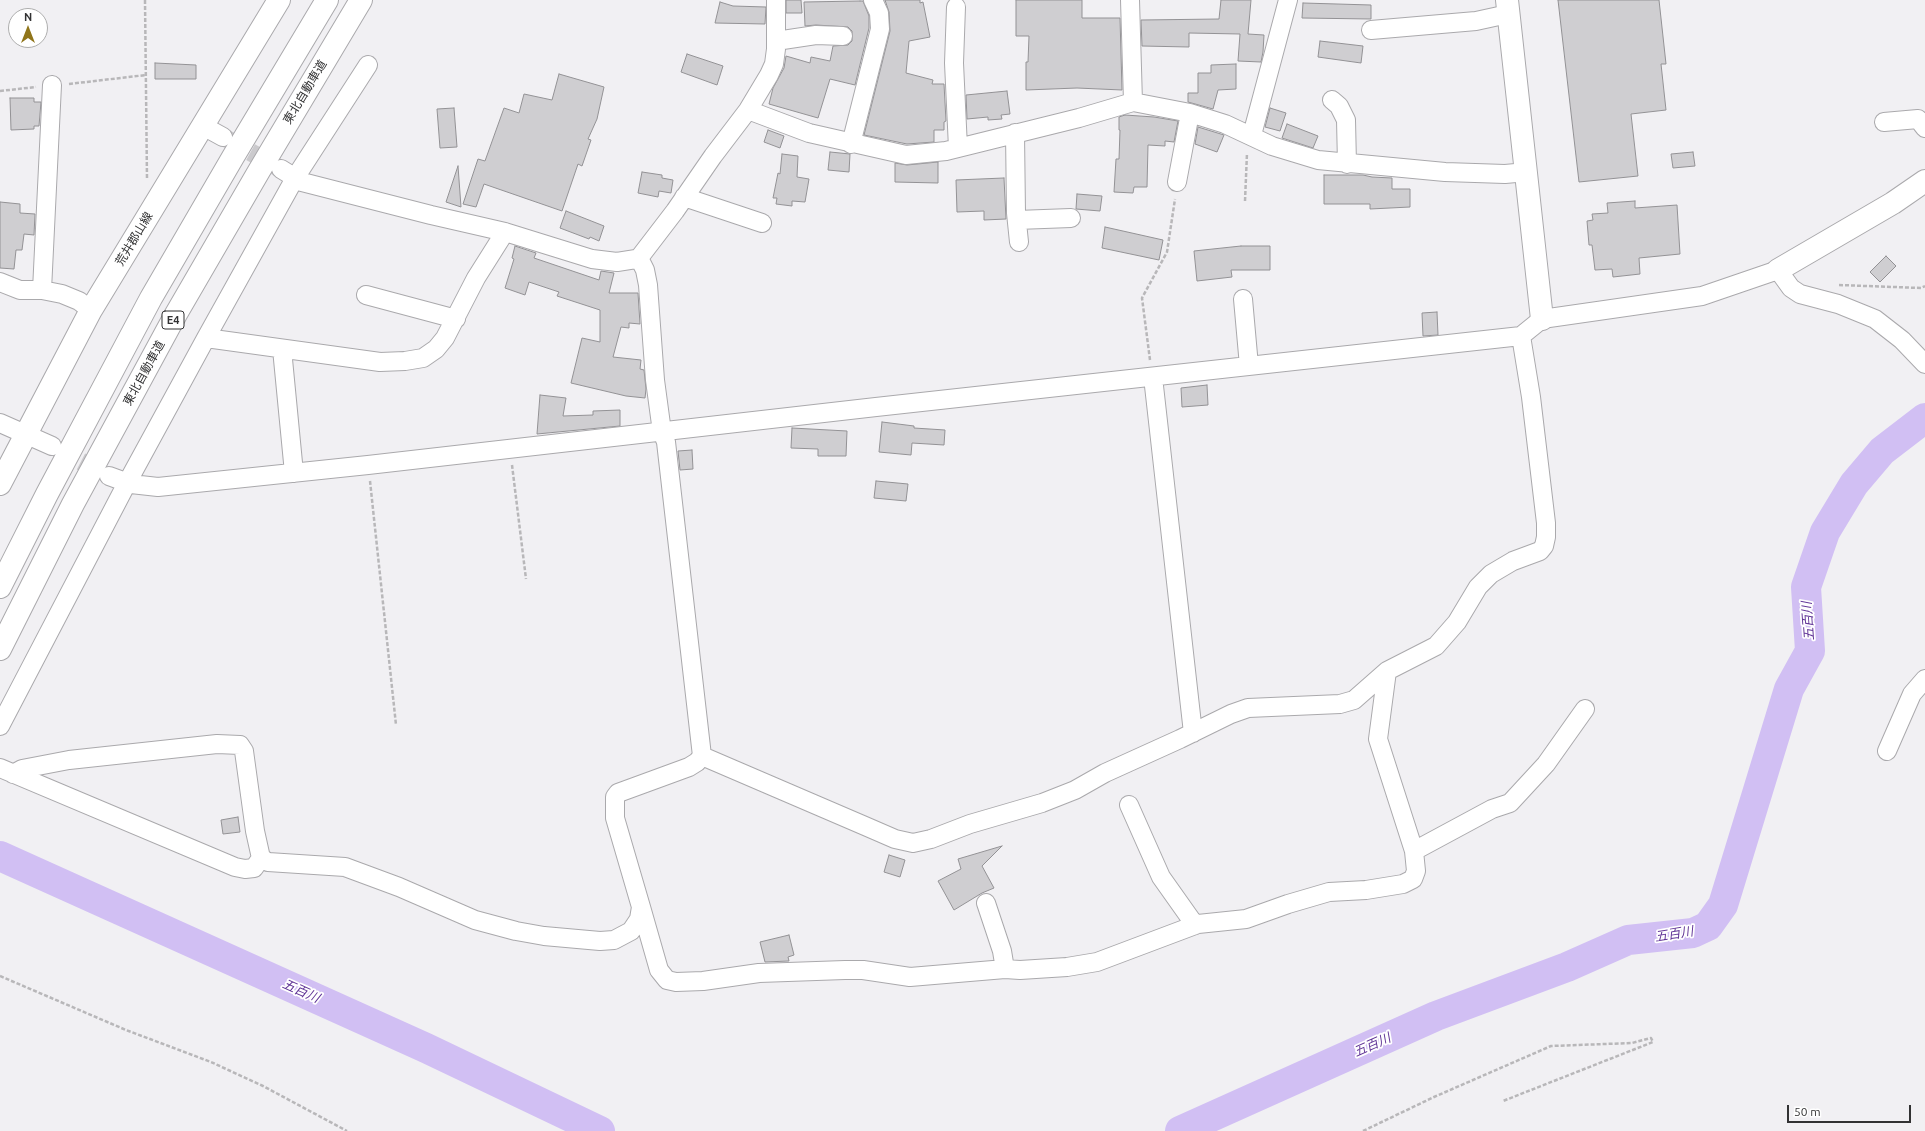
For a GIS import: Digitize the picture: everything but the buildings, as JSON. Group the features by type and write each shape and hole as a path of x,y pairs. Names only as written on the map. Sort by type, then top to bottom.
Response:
{"main road":[{"name":"荒井郡山線","path":"0,484 91,310 279,0"},
{"name":"E4","path":"0,586 50,487 151,298 327,0"},
{"name":"東北自動車道","path":"0,649 73,504 176,314 361,0"},
{"path":"1508,7 1542,319"},
{"path":"1778,270 1892,203 1925,181"}],"street":[{"path":"288,174 302,182 432,216 505,232 605,262 630,261 639,258 748,110 774,64 776,41 776,0"},
{"path":"851,144 880,29 879,13 873,0"},
{"path":"1130,0 1133,102"},
{"path":"1250,134 1288,0"},
{"path":"956,7 954,63 958,148"},
{"path":"1371,30 1476,21 1508,7"},
{"path":"776,41 816,35 843,36"},
{"path":"0,726 127,483 206,338 288,174 368,65"},
{"path":"42,290 52,85"},
{"path":"1332,100 1339,106 1346,120 1347,164"},
{"path":"748,110 809,133 851,144 906,155 931,154 958,148 1079,118 1133,102 1190,112 1250,134 1272,146 1300,156 1347,164 1445,172 1505,174 1527,172"},
{"path":"1177,182 1190,112"},
{"path":"1884,122 1918,119 1925,128"},
{"path":"203,126 222,137"},
{"path":"1015,133 1019,242"},
{"path":"684,197 762,223"},
{"path":"1017,220 1071,218"},
{"path":"206,338 380,362 415,360 430,354 445,338 476,278 505,232"},
{"path":"639,258 645,270 648,285 655,380 662,432 666,442 702,756 697,762 689,767 618,793 615,797 615,818 658,970 667,980 676,982 703,981 759,973 863,970 910,977 1005,969 1020,970 1067,967 1097,962 1195,925 1246,920 1288,904 1329,892 1366,890 1402,884 1413,879 1416,871 1414,851 1378,739 1387,671"},
{"path":"109,476 127,483 158,488 368,466 1521,336 1542,319 1702,296 1778,270 1791,288 1800,294 1838,304 1876,319 1902,340 1925,364"},
{"path":"0,282 20,290 42,290 62,294 79,301 91,310"},
{"path":"366,295 456,319"},
{"path":"1244,299 1249,366"},
{"path":"702,756 895,839 913,843 931,839 970,824 1042,803 1076,790 1105,773 1248,708 1347,702 1354,700 1387,671 1423,654 1444,639 1457,622 1478,586 1491,574 1513,561 1540,551 1544,546 1546,537 1546,523 1531,397 1521,336"},
{"path":"282,349 294,473"},
{"path":"1153,377 1193,733"},
{"path":"0,422 52,446"},
{"path":"1887,751 1912,694 1925,680"},
{"path":"1414,851 1492,809 1510,803 1546,764 1585,709"},
{"path":"217,744 240,745 244,751 255,830 261,858 254,868 245,869 236,867 6,771 69,760 217,744"},
{"path":"1129,805 1162,877 1195,925"},
{"path":"261,858 268,862 345,867 399,887 475,920 516,931 544,936 600,941 614,940 623,936 636,926 641,907"},
{"path":"986,903 1002,951 1005,969"}],"path":[{"path":"145,0 147,190 152,208"},
{"path":"0,91 146,76"},
{"path":"1246,201 1250,134"},
{"path":"1153,377 1142,298 1167,252 1177,182"},
{"path":"1831,285 1921,288 1925,286"},
{"path":"510,449 526,579"},
{"path":"368,466 396,725"},
{"path":"0,976 126,1030 211,1062 264,1086 347,1131"},
{"path":"1363,1131 1434,1097 1551,1046 1632,1043 1652,1038 1653,1042 1503,1101"}],"waterway":[{"name":"五百川","path":"1180,1131 1436,1016 1567,967 1628,940 1693,933 1708,926 1723,905 1789,689 1810,651 1806,587 1825,532 1854,484 1882,451 1925,418"},
{"name":"五百川","path":"0,856 426,1048 600,1131"}],"tunnel":[{"path":"227,139 277,167"},
{"path":"57,449 105,474"}]}
